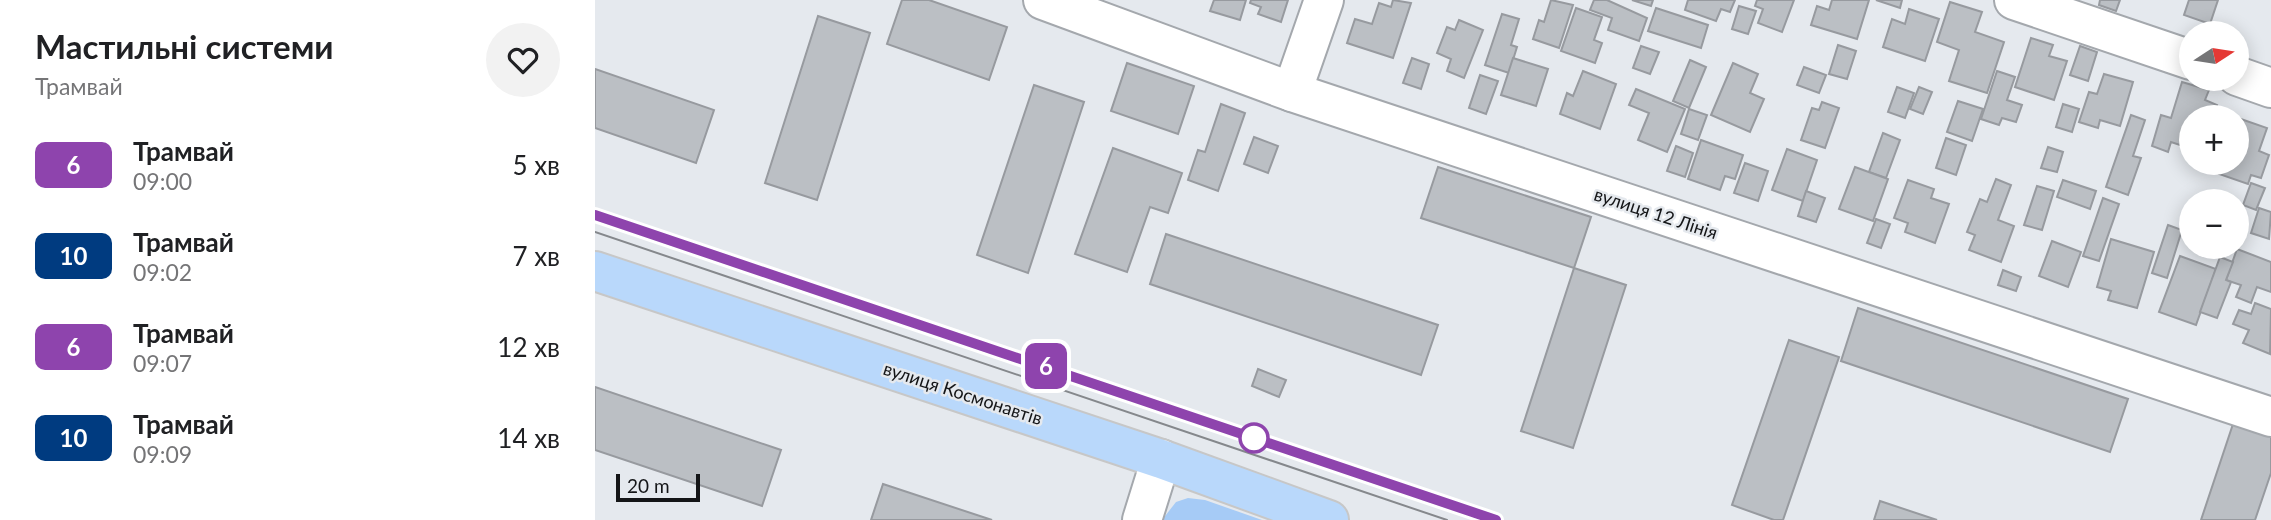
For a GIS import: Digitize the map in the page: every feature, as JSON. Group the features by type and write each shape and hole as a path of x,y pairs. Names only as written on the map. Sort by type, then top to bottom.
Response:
{"main road":[{"name":"вулиця Космонавтів","path":"595,271 1161,459 1329,520"}],"street":[{"name":"вулиця 12 Лінія","path":"1043,0 1292,92 2271,417"},
{"path":"1292,92 1324,0"},
{"path":"2014,0 2179,56"},
{"path":"2249,80 2271,88"},
{"path":"1142,520 1161,459"}],"shaded area":[{"path":"1188,498 1205,500 1262,520 1162,520 1176,502"}],"building":[{"path":"902,0 929,0 1007,27 989,80 887,44"},
{"path":"1214,0 1246,0 1240,20 1210,11"},
{"path":"1251,0 1288,0 1281,22 1258,14 1261,7 1250,3"},
{"path":"1393,0 1411,3 1393,58 1347,43 1355,19 1372,24 1379,3 1391,7"},
{"path":"1551,0 1573,5 1559,48 1533,39 1539,20 1544,22"},
{"path":"1594,0 1607,0 1647,18 1639,41 1608,30 1612,18 1590,10"},
{"path":"1632,0 1653,0 1651,6"},
{"path":"1688,0 1735,0 1730,12 1721,9 1716,21 1685,10"},
{"path":"1757,0 1794,0 1782,32 1758,23 1763,9 1755,6"},
{"path":"1832,0 1869,0 1857,39 1811,25 1817,6 1829,10"},
{"path":"1876,0 1902,0 1900,8"},
{"path":"2100,0 2120,0 2116,11 2099,5"},
{"path":"2189,0 2218,0 2211,21 2184,15"},
{"path":"1950,2 1982,12 1975,32 2004,42 1987,93 1949,81 1959,50 1937,42"},
{"path":"1739,6 1756,11 1748,34 1732,29"},
{"path":"1576,8 1602,17 1594,40 1602,43 1595,63 1561,51"},
{"path":"1656,8 1708,25 1701,48 1648,31"},
{"path":"1909,9 1939,19 1925,61 1883,47 1892,19 1905,24"},
{"path":"1502,14 1519,19 1511,45 1517,47 1509,73 1485,65"},
{"path":"818,16 870,33 817,200 765,183"},
{"path":"1459,20 1483,30 1464,78 1447,71 1451,59 1437,53 1447,27 1455,30"},
{"path":"2031,38 2053,45 2049,56 2067,61 2054,100 2015,87"},
{"path":"1838,45 1856,51 1847,79 1829,74"},
{"path":"1641,46 1659,52 1650,74 1633,68"},
{"path":"2080,46 2097,52 2088,81 2070,75"},
{"path":"1412,58 1429,64 1421,89 1403,83"},
{"path":"1513,58 1548,69 1536,106 1501,95"},
{"path":"1690,60 1706,67 1689,108 1673,101"},
{"path":"1127,63 1194,86 1178,134 1111,111"},
{"path":"1733,63 1758,74 1750,93 1764,99 1750,132 1711,115"},
{"path":"1804,67 1826,75 1819,93 1797,85"},
{"path":"595,69 714,110 696,163 595,128"},
{"path":"1583,71 1616,84 1600,129 1560,114 1567,93 1573,96"},
{"path":"1997,71 2015,77 2007,100 2022,105 2016,122 2002,118 1999,125 1981,119"},
{"path":"2104,74 2133,82 2120,126 2100,120 2098,128 2079,122 2089,92 2097,94"},
{"path":"1480,75 1498,81 1486,114 1469,108"},
{"path":"1034,85 1084,102 1028,273 977,255"},
{"path":"1897,87 1914,93 1905,118 1888,112"},
{"path":"1919,87 1932,92 1923,114 1910,109"},
{"path":"1636,89 1685,109 1667,152 1638,140 1649,113 1629,105"},
{"path":"2179,91 2209,91 2205,100 2217,105 2179,105 2179,145 2171,142 2168,152 2152,146 2161,115 2171,118"},
{"path":"1958,101 1983,109 1972,141 1947,132"},
{"path":"1822,102 1839,108 1825,148 1801,140 1812,108 1819,110"},
{"path":"1221,104 1245,113 1218,191 1188,180 1198,150 1205,152"},
{"path":"2063,104 2079,109 2072,132 2056,127"},
{"path":"1689,109 1707,115 1698,140 1681,134"},
{"path":"2131,115 2145,120 2133,156 2141,158 2128,195 2106,187"},
{"path":"2249,122 2267,128 2259,151 2269,155 2261,178 2251,175 2248,184 2222,175 2249,175"},
{"path":"1883,133 1900,140 1886,178 1869,172"},
{"path":"1254,137 1278,146 1268,173 1244,164"},
{"path":"1946,138 1966,145 1956,175 1936,168"},
{"path":"1701,140 1743,155 1735,179 1725,176 1720,190 1688,179"},
{"path":"1676,146 1693,153 1685,177 1667,171"},
{"path":"2048,147 2063,152 2057,172 2041,168"},
{"path":"1113,148 1182,173 1168,213 1150,207 1127,272 1075,254"},
{"path":"1787,149 1817,160 1803,201 1772,190"},
{"path":"1745,163 1768,171 1758,201 1734,193"},
{"path":"1438,167 1591,217 1574,268 1421,218"},
{"path":"1855,167 1888,179 1873,221 1839,209"},
{"path":"1996,179 2011,185 1998,220 2014,226 2001,262 1969,250 1975,235 1967,232 1980,199 1987,202"},
{"path":"1908,180 1934,189 1931,198 1949,204 1935,243 1905,232 1908,223 1894,218"},
{"path":"2063,180 2096,191 2090,209 2057,197"},
{"path":"2251,183 2265,188 2256,210 2249,207"},
{"path":"2037,186 2054,191 2042,230 2024,225"},
{"path":"1806,191 1825,198 1816,222 1798,216"},
{"path":"2103,198 2119,204 2099,261 2083,256"},
{"path":"2259,208 2271,212 2269,239 2251,233"},
{"path":"1876,219 1890,224 1881,248 1867,243"},
{"path":"2168,225 2179,229 2179,240 2167,278 2152,273"},
{"path":"1166,234 1438,325 1421,375 1150,284"},
{"path":"2111,239 2154,252 2137,308 2108,300 2111,291 2097,287"},
{"path":"2052,241 2081,252 2068,287 2039,276"},
{"path":"2249,254 2271,262 2271,292 2257,287 2251,303 2236,297 2241,285 2226,280 2233,259 2249,259"},
{"path":"2179,259 2188,259 2216,269 2196,325 2159,312"},
{"path":"2219,259 2233,262 2226,280 2231,282 2217,318 2200,312"},
{"path":"1574,268 1626,285 1573,448 1521,431"},
{"path":"2003,270 2021,277 2016,291 1998,285"},
{"path":"2255,303 2271,309 2270,354 2243,343 2249,330 2233,324 2239,310 2251,314"},
{"path":"1858,308 2128,399 2110,452 1841,361"},
{"path":"1789,340 1839,357 1783,520 1774,520 1732,505"},
{"path":"1258,369 1286,380 1279,397 1252,386"},
{"path":"595,387 781,450 762,506 595,450"},
{"path":"2234,421 2271,434 2271,473 2255,520 2201,520"},
{"path":"883,484 992,520 871,520"},
{"path":"1880,501 1937,520 1874,520"}],"tram line":[{"path":"595,215 1496,520"},
{"name":"6","path":"595,215 1496,520"},
{"path":"595,232 1447,520"}]}
